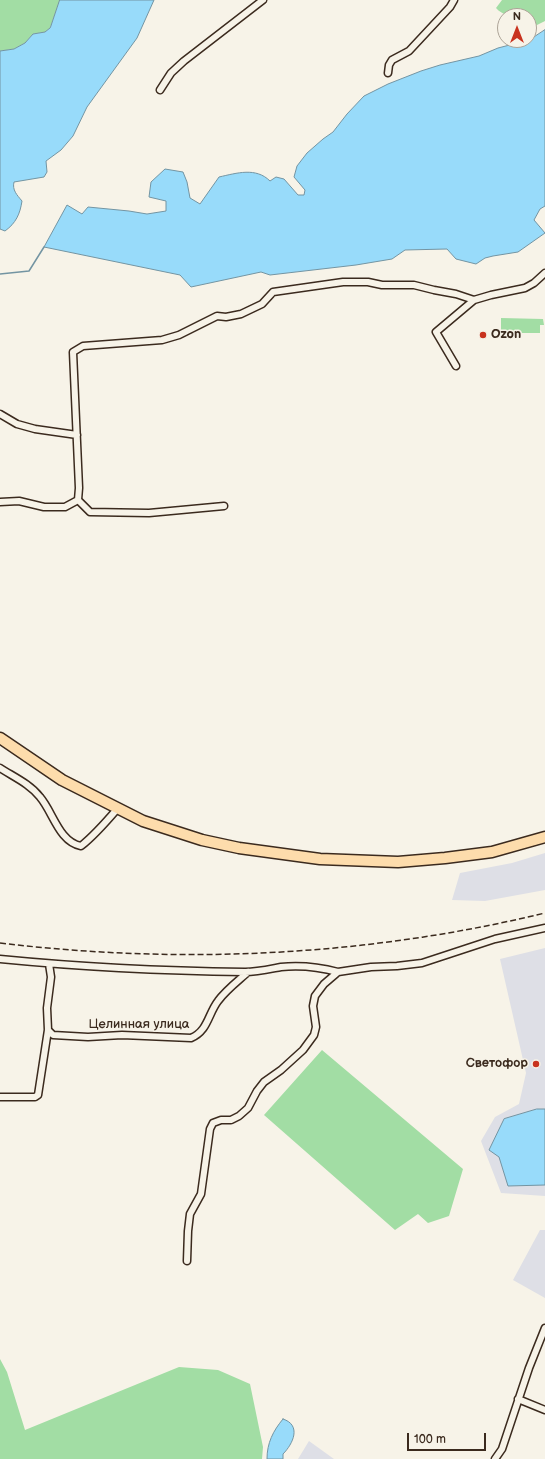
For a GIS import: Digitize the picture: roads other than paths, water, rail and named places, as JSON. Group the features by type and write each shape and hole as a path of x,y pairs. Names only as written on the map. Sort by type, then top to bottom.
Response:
{"main road":[{"path":"0,738 62,780 143,821 202,840 239,848 320,859 398,862 492,852 545,837"}],"street":[{"path":"160,90 171,73 184,61 263,0"},
{"path":"388,73 389,65 392,60 409,51 450,7 454,0"},
{"path":"456,366 436,332 474,300 525,288 534,283 545,273"},
{"path":"224,506 149,513 90,512 78,500 79,488 73,352 84,346 162,340 179,335 217,316 226,317 241,314 262,304 273,292 343,282 368,282 389,286 414,285 456,294 474,300"},
{"path":"0,414 17,424 34,429 77,436"},
{"path":"0,502 19,501 44,507 65,507 78,500"},
{"path":"0,768 26,784 41,797 64,835 74,844 81,846 99,830 118,808"},
{"path":"0,959 48,964 248,972 282,967 306,966 318,967 338,972 371,967 422,963 495,939 545,928"},
{"path":"0,1097 35,1097 38,1095 48,1030 47,1008 50,976 48,964"},
{"name":"Целинная улица","path":"48,1030 53,1035 122,1035 191,1038 197,1035 205,1027 218,1001 248,972"},
{"path":"187,1261 190,1214 201,1194 210,1129 213,1123 221,1120 231,1120 239,1116 248,1108 257,1091 264,1082 281,1070 303,1050 314,1035 316,1027 313,1006 315,996 324,984 338,972"},
{"path":"495,1459 502,1449 518,1399 545,1328"},
{"path":"518,1399 545,1410"}],"water":[{"path":"60,0 154,0 137,38 87,107 73,136 61,150 46,161 47,172 44,177 14,182 14,190 22,201 19,214 15,221 5,231 0,229 0,51 14,49 25,43 33,34 45,32 50,28"},
{"path":"545,30 545,206 540,209 534,220 545,233 518,252 485,258 476,264 456,259 447,249 405,250 392,259 356,265 270,275 261,272 191,287 180,275 44,247 67,205 82,214 88,207 147,214 166,211 166,201 149,197 151,182 165,169 183,172 187,182 190,198 200,204 219,177 246,172 259,174 270,181 276,177 284,179 298,195 304,195 305,190 294,177 297,166 307,153 333,132 364,96 388,84 421,71 479,56 498,48 537,48 537,35"},
{"path":"537,1109 545,1109 545,1185 508,1186 499,1157 489,1150 504,1119"},
{"path":"283,1419 289,1422 294,1430 294,1435 290,1445 283,1454 283,1459 267,1459 271,1438"}],"waterway":[{"path":"0,274 29,271 44,247"}],"railway":[{"path":"0,943 68,950 137,954 205,955 274,952 342,947 410,939 478,928 545,913"}],"place":[{"name":"Ozon","path":"483,335"},
{"name":"Светофор","path":"536,1064"}]}
